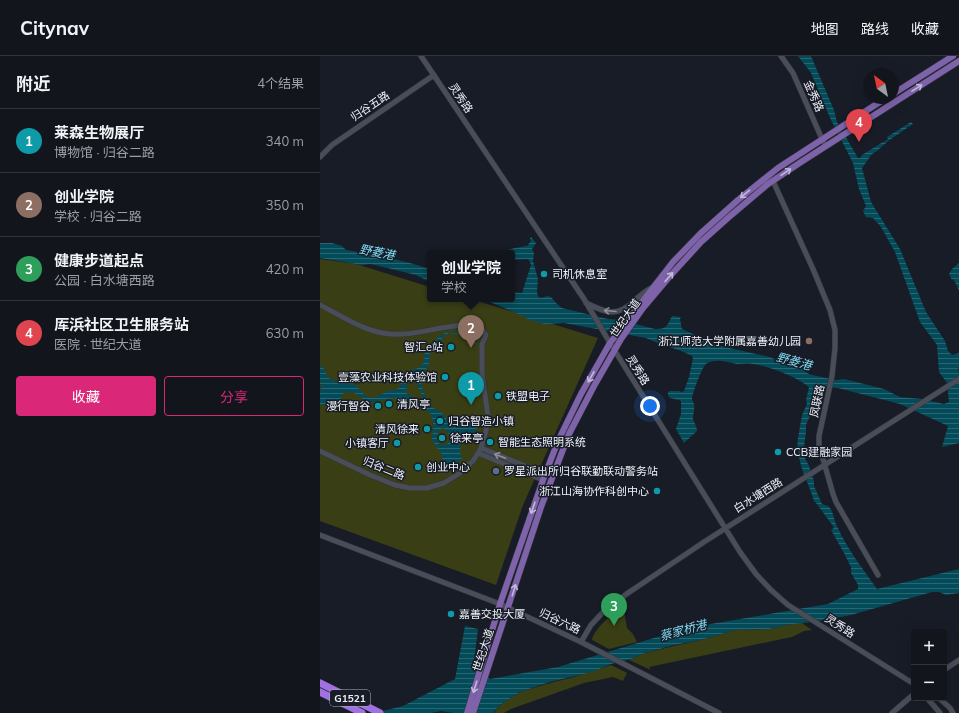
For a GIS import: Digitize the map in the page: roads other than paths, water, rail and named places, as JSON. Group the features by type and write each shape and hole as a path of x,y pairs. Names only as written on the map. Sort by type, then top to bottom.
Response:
{"highway":[{"name":"G1521","path":"320,683 380,713"},
{"name":"G1521","path":"320,692 362,713"}],"main road":[{"path":"899,90 953,56"},
{"name":"世纪大道","path":"467,713 500,604 558,440 581,394 610,343 701,242 773,181 959,61"},
{"name":"世纪大道","path":"473,713 540,507 569,434 594,386 634,316 654,286 673,262 701,233 738,200 778,168 877,104"}],"street":[{"name":"灵秀路","path":"421,56 590,309 725,528 756,574 771,590 791,606 911,682"},
{"name":"金秀路","path":"781,56 793,73 826,146"},
{"name":"归谷五路","path":"320,156 332,145 434,75"},
{"name":"凤联路","path":"773,181 813,269 830,310 835,330 835,348 830,390 819,436 819,445 832,494 878,575"},
{"path":"586,303 600,310 611,312 621,311 630,306 646,290 654,286"},
{"name":"归谷二路","path":"320,305 353,323 369,330 382,333 402,334 441,327 476,324 481,327 486,335 482,344 482,374 488,416 486,431 480,451 472,461 460,473 444,483 427,488 410,488 395,485 370,475 320,451"},
{"name":"白水塘西路","path":"581,642 591,625 605,610 628,593 725,528 959,379"},
{"path":"480,451 544,477"},
{"name":"归谷六路","path":"320,535 500,604 581,642 719,713"},
{"path":"947,668 959,660"},
{"path":"892,713 911,697"},
{"path":"930,701 940,713"},
{"path":"943,701 950,708 952,713"}],"water":[{"name":"蔡家桥港","path":"798,56 811,56 834,110 837,122 858,158 884,142 888,139 887,137 911,122 913,124 909,127 908,126 872,154 862,168 871,202 900,249 926,312 945,341 948,351 952,355 959,353 959,443 942,447 948,426 900,404 838,388 825,387 819,392 817,402 806,425 804,456 822,504 830,508 846,543 877,589 959,569 959,593 946,595 939,592 932,592 851,615 769,629 735,630 701,640 674,645 611,664 592,672 550,682 520,692 500,705 493,713 453,713 441,711 431,713 375,713 403,706 455,679 465,626 478,629 473,669 490,679 558,667 687,628 828,604 858,589 858,585 851,573 851,567 831,530 834,528 833,526 814,501 802,469 798,449 794,448 797,448 802,415 807,404 806,400 809,387 804,383 773,369 758,365 737,364 721,361 709,362 702,370 692,398 694,404 693,419 697,431 684,443 676,429 681,414 681,401 670,398 668,394 669,391 684,391 689,377 693,358 692,356 646,338 564,323 545,324 531,321 490,302 515,302 515,292 522,293 531,265 527,259 515,260 515,250 507,250 527,246 531,241 531,237 536,243 532,249 534,253 533,261 538,279 538,296 540,298 548,296 551,297 562,308 655,329 664,328 672,316 681,317 682,329 716,345 770,357 791,367 800,368 812,375 836,380 844,379 884,389 900,397 922,399 944,404 949,402 947,383 939,372 937,345 920,322 895,252 881,227 873,218 866,217 863,211 866,206 859,189 853,163 831,120 811,73"},
{"path":"320,243 332,243 342,246 346,250 381,256 427,268 427,280 416,275 375,265 362,265 320,258"},
{"path":"959,263 959,291 949,274"},
{"path":"469,331 478,339 476,344 468,334 447,334 432,348 429,357 430,362 420,379 428,403 433,408 440,411 452,424 457,426 482,420 482,423 477,425 476,433 467,437 462,442 460,450 462,459 455,464 445,464 443,462 441,453 432,440 434,425 431,414 423,406 409,401 406,404 401,404 395,398 366,403 359,395 353,392 342,394 341,399 329,404 328,406 320,404 320,391 322,386 320,385 320,365 328,377 332,380 346,380 353,383 368,398 377,397 387,391 399,388 406,374 422,365 427,347 436,341 438,337 447,332","holes":["413,377 416,381 422,395 421,400 416,401 410,394 407,394 408,379","442,428 445,429 450,436 448,443 445,445 439,444 437,440 437,435"]}],"place":[{"name":"厍浜社区卫生服务站","path":"859,142"},
{"name":"司机休息室","path":"544,274"},
{"name":"浙江师范大学附属嘉善幼儿园","path":"809,341"},
{"name":"智汇e站","path":"451,347"},
{"name":"创业学院","path":"471,348"},
{"name":"壹藻农业科技体验馆","path":"445,377"},
{"name":"铁盟电子","path":"498,396"},
{"name":"清风亭","path":"389,404"},
{"name":"莱森生物展厅","path":"471,405"},
{"name":"漫行智谷","path":"378,406"},
{"name":"归谷智造小镇","path":"440,421"},
{"name":"清风徐来","path":"427,429"},
{"name":"徐来亭","path":"442,438"},
{"name":"智能生态照明系统","path":"490,442"},
{"name":"小镇客厅","path":"397,443"},
{"name":"CCB建融家园","path":"778,452"},
{"name":"创业中心","path":"418,467"},
{"name":"罗星派出所归谷联勤联动警务站","path":"496,471"},
{"name":"浙江山海协作科创中心","path":"657,491"},
{"name":"嘉善交投大厦","path":"451,614"},
{"name":"健康步道起点","path":"614,626"}],"water label":[{"name":"野菱港","path":"377,252"},
{"name":"野菱港","path":"794,361"}]}
